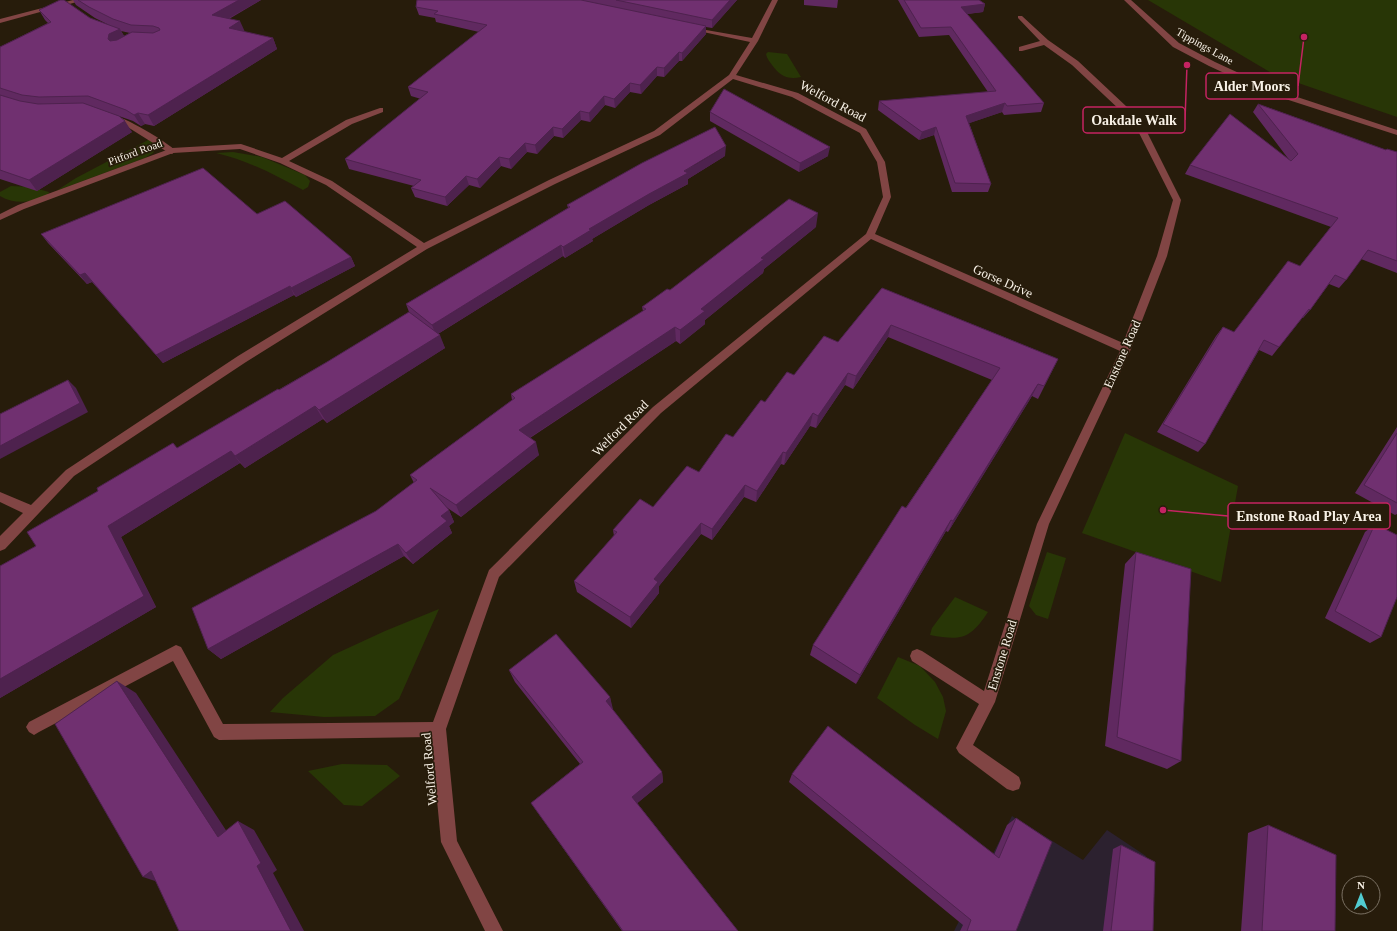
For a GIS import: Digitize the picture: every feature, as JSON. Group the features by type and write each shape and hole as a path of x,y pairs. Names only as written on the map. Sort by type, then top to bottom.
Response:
{"street":[{"path":"0,21 81,0"},
{"path":"0,545 70,473 242,359 424,248 552,182 657,133 732,76 754,41 775,0"},
{"name":"Tippings Lane","path":"1127,0 1176,45 1212,64 1273,92 1397,134"},
{"path":"67,4 74,8"},
{"name":"Enstone Road","path":"1013,783 964,748 988,702 1043,524 1126,349 1162,256 1177,200 1142,130 1124,109 1074,63 1045,42 1020,17"},
{"path":"686,27 754,41"},
{"path":"1022,49 1045,42"},
{"name":"Welford Road","path":"494,931 450,842 438,729 494,574 657,410 870,235 887,197 881,162 863,131 795,95 732,76"},
{"path":"283,161 349,122 380,110"},
{"path":"104,114 129,124 172,151"},
{"name":"Pitford Road","path":"0,217 21,207 172,151 241,146 283,161 329,183 424,248"},
{"name":"Gorse Drive","path":"870,235 1126,349"},
{"path":"0,497 33,511"},
{"path":"34,727 176,652 219,732 438,729"},
{"name":"Enstone Road","path":"917,656 988,702"}],"shaded area":[{"path":"1012,816 1083,860 1107,830 1146,856 1145,931 954,931"}],"green space":[{"path":"1148,0 1397,0 1397,117 1275,75"},
{"path":"768,52 787,54 801,77 792,78 781,74 775,69 768,59 766,54"},
{"path":"150,139 158,144 153,153 145,158 56,191 76,178"},
{"path":"233,152 262,157 305,175 310,181 308,187 303,190 250,164 216,153"},
{"path":"11,186 31,187 49,192 47,197 17,202 0,196 0,192"},
{"path":"1125,433 1238,486 1221,582 1082,533"},
{"path":"1047,552 1066,558 1048,619 1036,615 1029,606"},
{"path":"955,597 988,612 976,628 964,636 950,638 930,635 932,628"},
{"path":"439,609 399,699 375,716 324,717 270,712 283,698 333,655 385,631"},
{"path":"898,657 920,666 935,682 943,697 946,711 938,739 915,725 877,698"},
{"path":"342,764 387,765 400,776 362,806 344,805 308,771"}],"building":[{"path":"60,0 64,0 90,18 120,29 109,34 108,39 110,41 117,40 132,32 153,33 160,30 159,28 153,26 131,25 113,19 78,0 239,0 212,15 240,21 229,28 273,38 148,115 138,113 134,115 126,110 88,96 39,97 22,95 0,88 0,47 51,22 39,10"},
{"path":"417,0 581,0 706,26 682,53 679,52 664,68 657,67 640,85 630,83 614,99 604,96 589,113 580,111 562,129 553,127 535,145 525,143 509,159 499,157 477,179 466,176 445,197 411,188 421,180 345,159 428,92 408,87 487,25 434,14 438,11 416,7"},
{"path":"616,0 730,0 712,20"},
{"path":"904,0 979,0 985,4 961,7 1044,103 1007,106 1005,103 966,116 991,184 955,183 936,127 922,132 879,101 996,91 951,27 921,28"},
{"path":"724,89 830,147 800,163 710,112"},
{"path":"0,95 20,101 38,104 83,103 119,116 125,121 29,180 0,170"},
{"path":"1258,104 1386,150 1397,152 1397,261 1368,250 1346,280 1335,275 1310,310 1309,309 1279,347 1264,340 1205,444 1163,424 1223,327 1234,332 1288,261 1300,266 1338,218 1190,165 1230,114 1291,161 1298,154"},
{"path":"715,127 726,146 684,171 688,173 589,229 591,230 563,247 561,245 432,325 406,304 570,207 567,205 642,163"},
{"path":"203,168 257,214 285,201 351,257 291,288 290,286 156,355 85,273 80,275 41,234"},
{"path":"789,199 818,213 761,258 764,259 701,309 705,311 680,330 675,327 519,430 536,442 456,505 430,488 449,510 441,516 447,521 406,553 398,544 208,649 192,608 376,511 417,480 410,475 515,398 511,394 646,309 642,307 667,289 670,290"},
{"path":"882,288 1058,359 1044,386 1038,384 953,521 951,520 860,675 813,645 902,506 906,508 1000,368 891,325 856,376 848,373 818,416 813,413 786,453 783,452 757,491 745,485 712,529 701,523 654,579 658,582 630,617 574,581 617,532 613,530 640,499 653,507 687,466 699,472 726,434 733,437 761,400 765,402 787,372 794,375 824,336 838,342"},
{"path":"409,312 440,335 319,410 315,406 235,456 231,451 108,526 144,596 0,679 0,566 36,546 27,532 98,491 97,488 173,443 177,448 327,362"},
{"path":"68,380 80,403 0,446 0,414"},
{"path":"1397,433 1397,503 1364,485"},
{"path":"1375,524 1397,535 1397,597 1381,637 1335,611"},
{"path":"1136,552 1191,569 1181,761 1117,737"},
{"path":"556,634 610,697 606,701 662,772 632,797 738,931 623,931 531,803 583,762 509,670"},
{"path":"117,681 218,837 238,821 261,863 257,866 291,931 179,931 151,871 143,877 55,724"},
{"path":"828,726 999,858 1016,818 1052,842 1016,931 967,931 971,920 792,774"},
{"path":"1268,825 1336,855 1335,931 1262,931"},
{"path":"1121,845 1155,862 1153,931 1111,931"}],"place":[{"name":"Alder Moors","path":"1304,37"},
{"name":"Oakdale Walk","path":"1187,65"},
{"name":"Enstone Road Play Area","path":"1163,510"}]}
